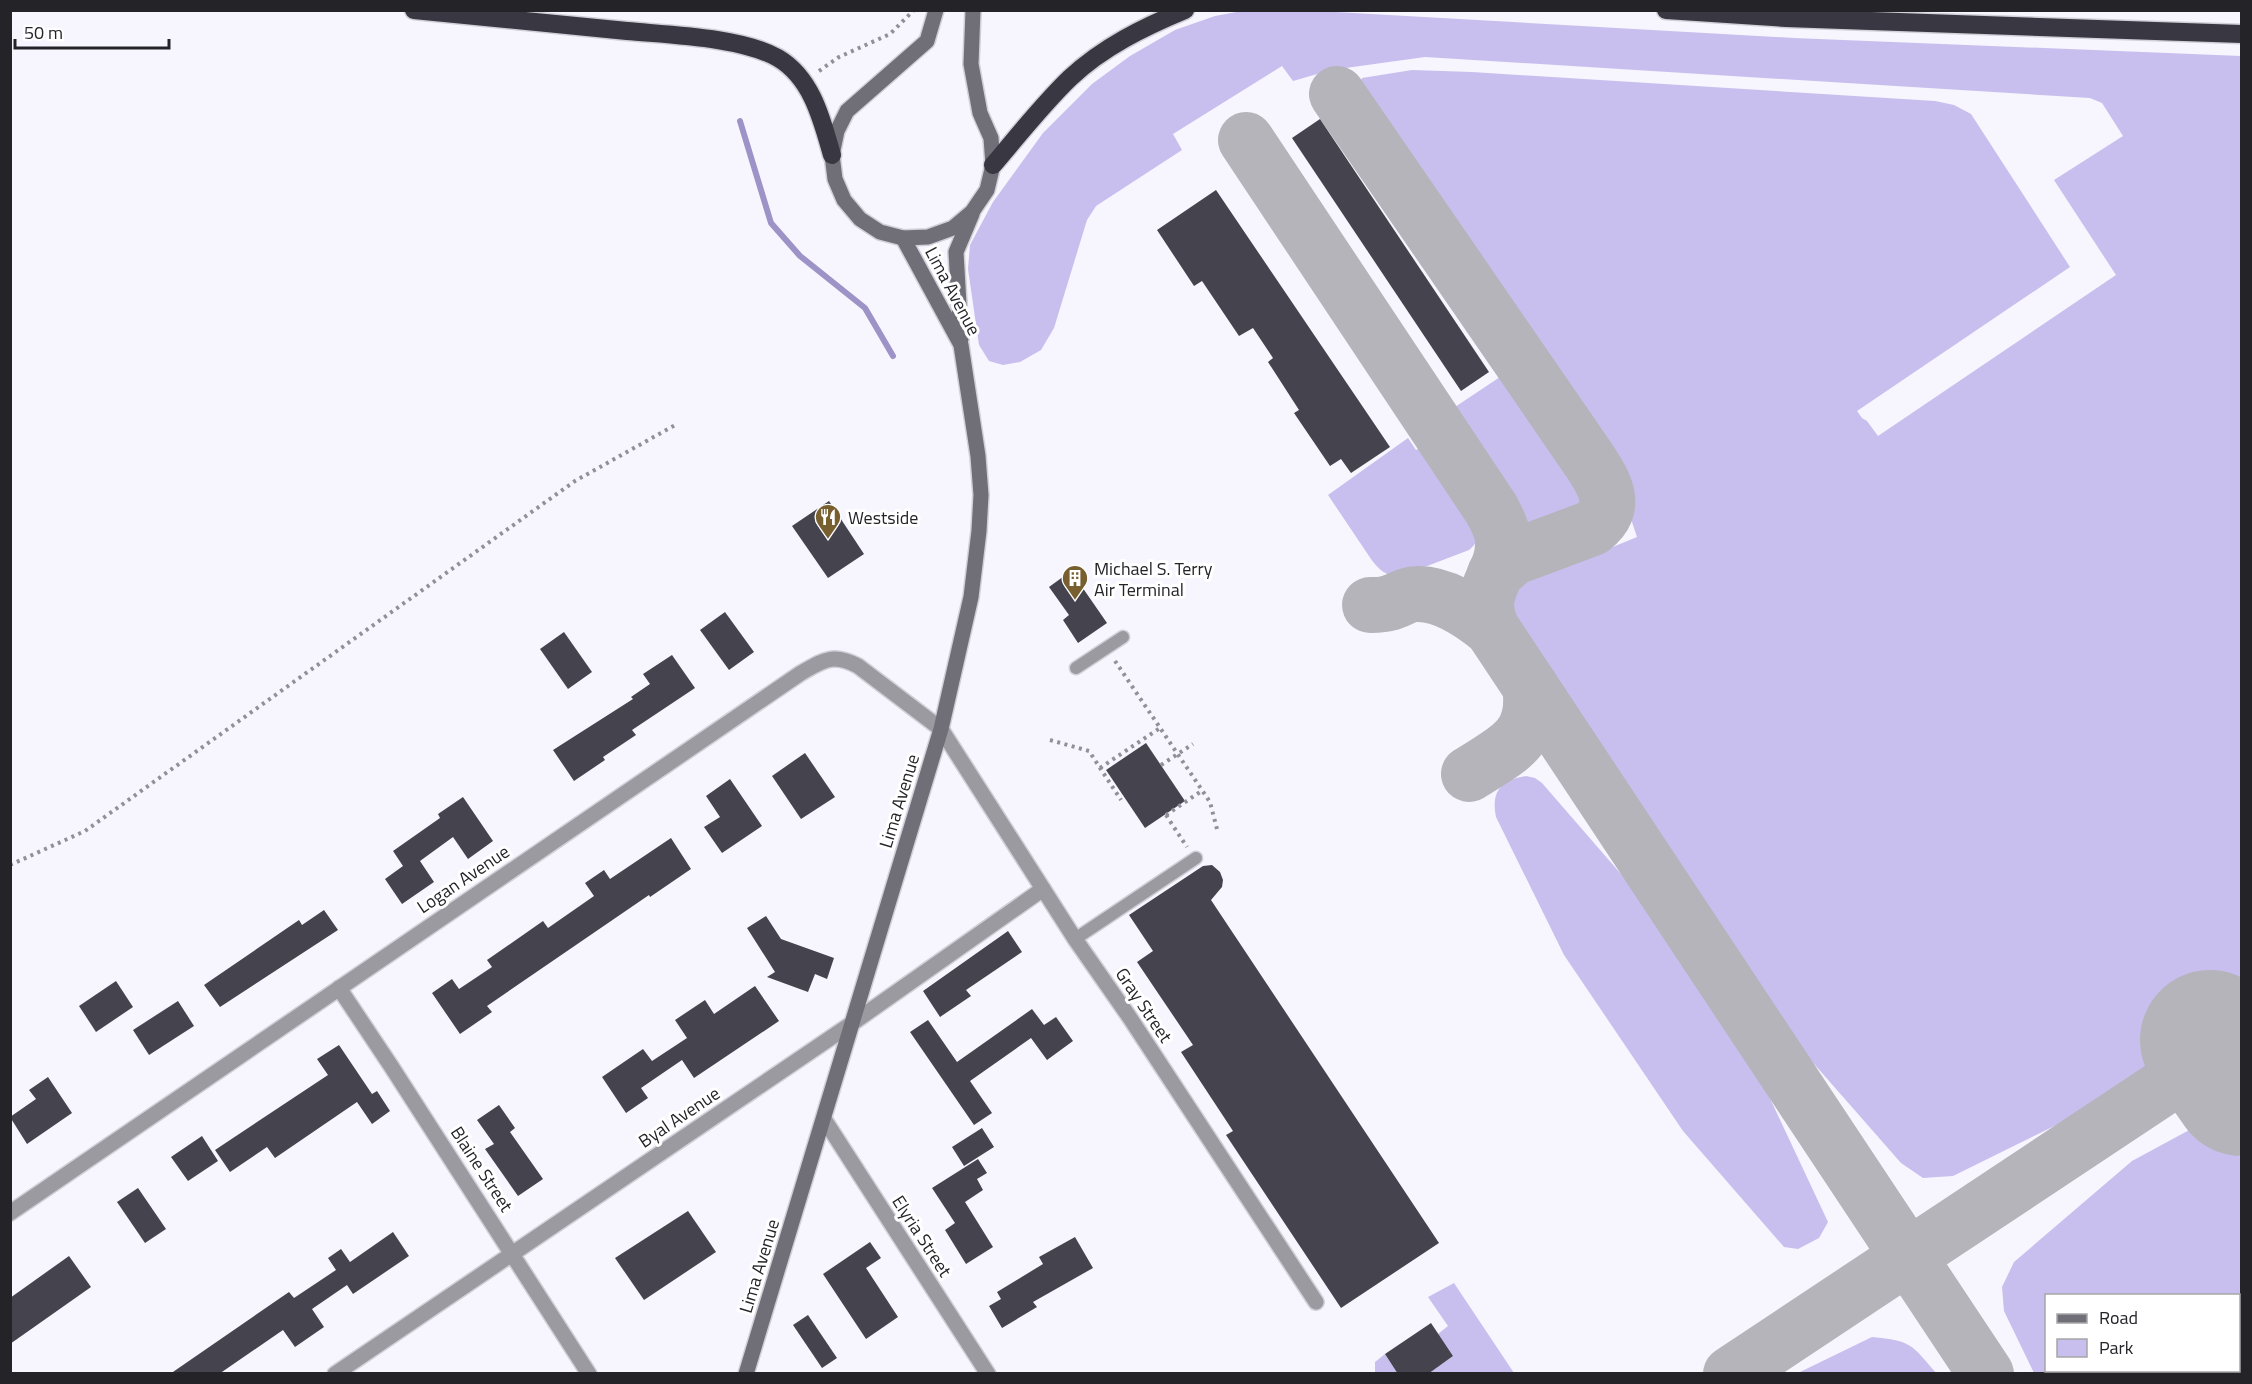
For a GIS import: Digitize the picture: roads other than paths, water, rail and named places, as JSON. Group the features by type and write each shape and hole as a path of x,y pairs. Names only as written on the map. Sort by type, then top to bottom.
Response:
{"highway":[{"path":"414,10 704,38 757,49 779,59 808,89 820,113 832,155"},
{"path":"993,165 1070,78 1107,49 1144,27 1185,10"},
{"path":"1666,10 1786,18 2241,34"}],"street":[{"path":"936,10 927,41 847,111 837,131 832,155 834,179 844,201 860,219 880,232 903,238 928,237 945,231 972,212"},
{"path":"961,345 956,252 972,212 987,190 993,165 991,138 980,113 971,64 973,10"},
{"name":"Lima Avenue","path":"746,1374 941,729 971,597 981,495 978,456 961,345 903,238"},
{"name":"Logan Avenue","path":"10,1213 819,663 830,658 844,659 858,666 941,729"},
{"name":"Gray Street","path":"941,729 1075,939 1130,1018 1316,1302"},
{"name":"Byal Avenue","path":"335,1374 854,1022 1043,890"},
{"name":"Blaine Street","path":"339,988 590,1374"},
{"name":"Elyria Street","path":"824,1119 988,1374"}],"lane":[{"path":"1076,668 1123,637"},
{"path":"1075,939 1195,858"}],"waterway":[{"path":"740,121 771,223 800,256 865,308 893,356"}],"place":[{"name":"Westside","path":"828,540"},
{"name":"Michael S. Terry Air Terminal","path":"1075,601"}]}
